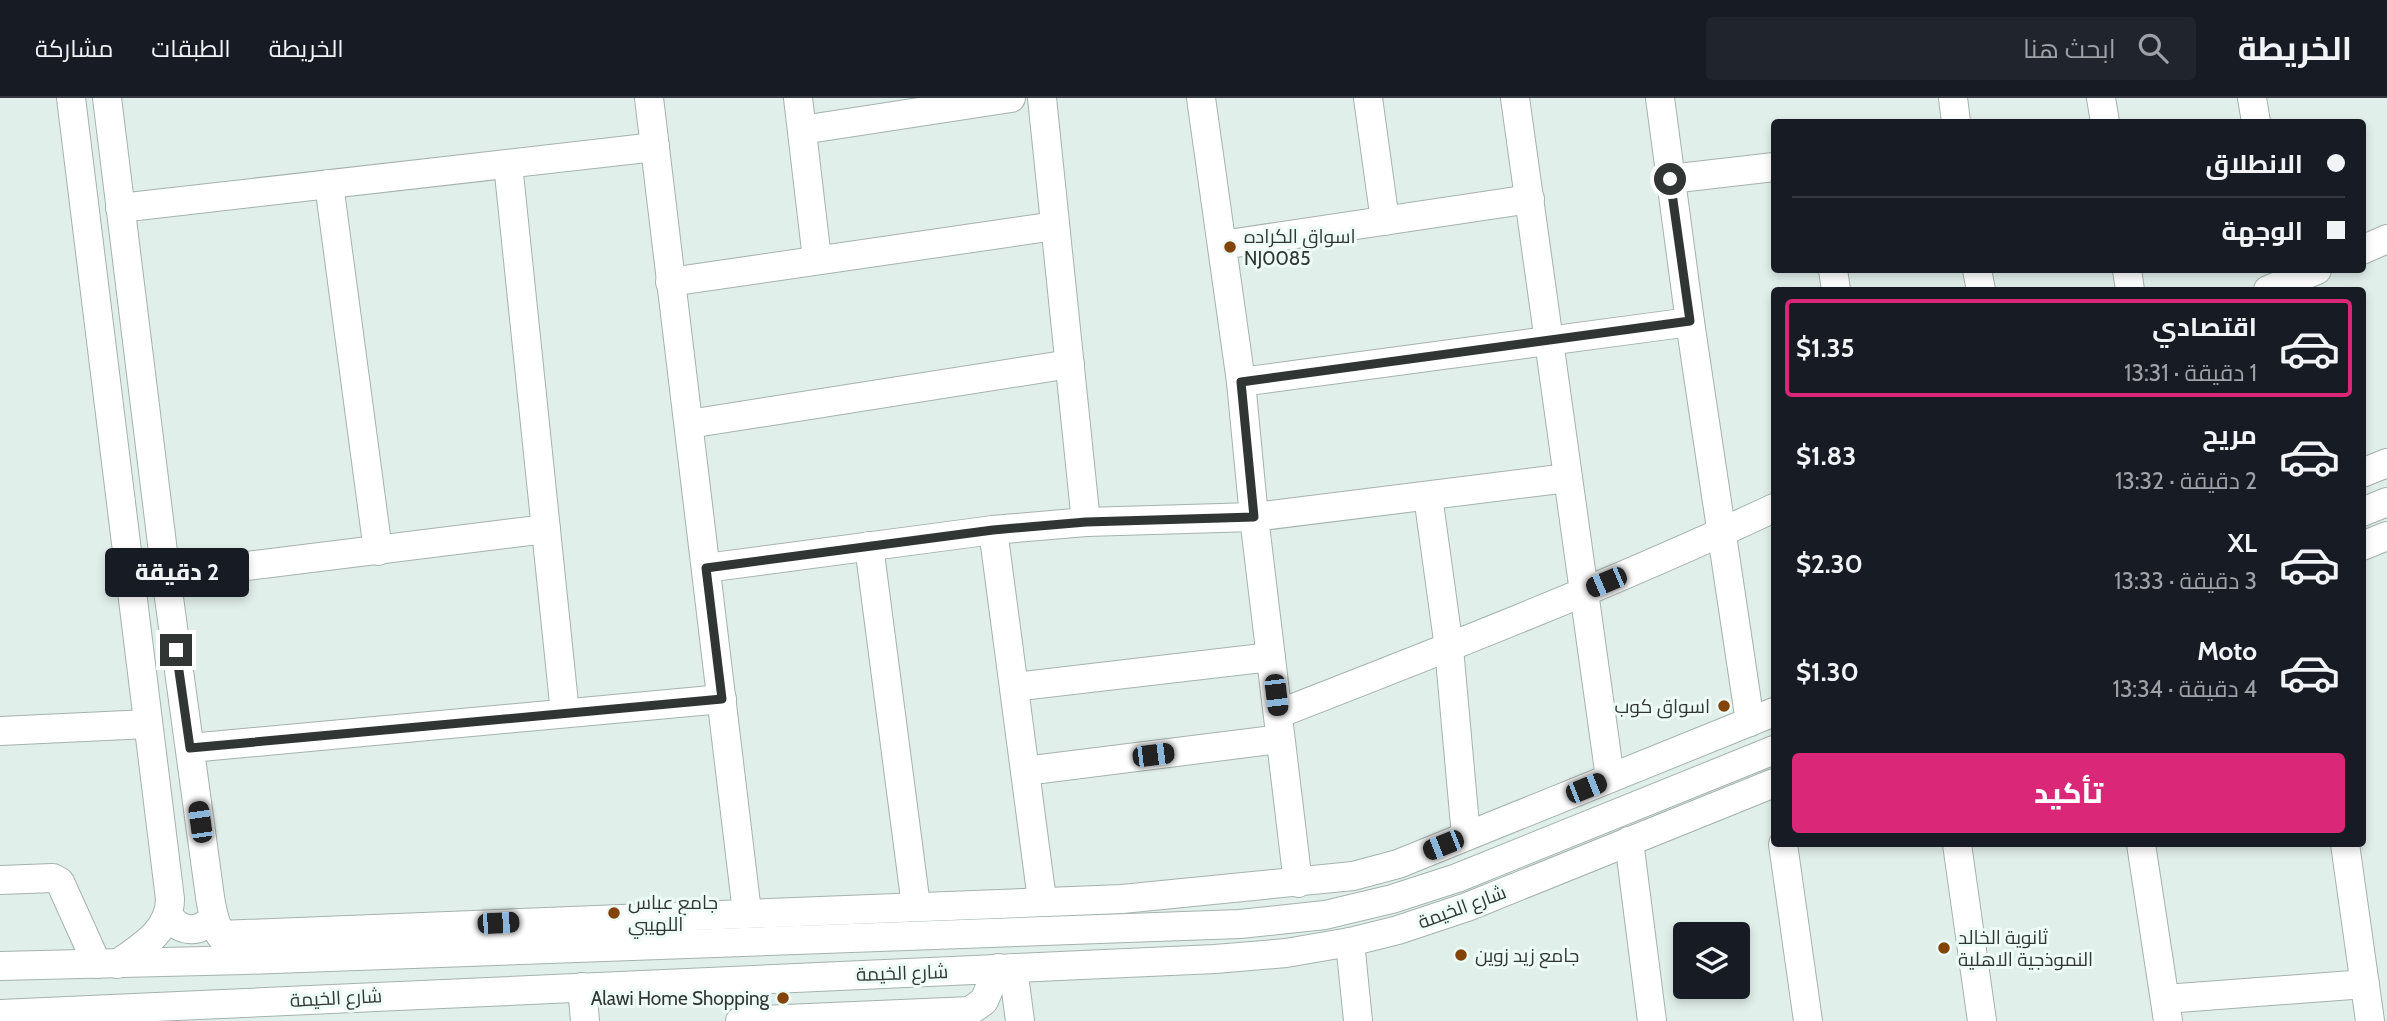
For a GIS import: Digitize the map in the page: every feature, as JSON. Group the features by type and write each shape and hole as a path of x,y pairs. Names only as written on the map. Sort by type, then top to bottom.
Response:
{"street":[{"path":"0,880 53,878 60,882 107,964 158,932 168,914 170,899 71,98"},
{"path":"107,98 166,576 217,926 232,951 245,960"},
{"path":"649,98 747,912"},
{"path":"798,98 817,259"},
{"path":"802,130 1011,98"},
{"path":"1042,98 1086,522"},
{"path":"1201,98 1241,382 1254,517 1298,883"},
{"path":"1368,98 1385,221"},
{"path":"1515,98 1610,778"},
{"path":"168,914 172,921 185,929 1122,899 1298,883 1353,876 1398,864 1762,717 1721,533 1660,98"},
{"path":"1953,98 1956,119"},
{"path":"2101,98 2104,119"},
{"path":"2252,98 2256,119"},
{"path":"120,208 655,147"},
{"path":"508,164 565,713"},
{"path":"1670,179 1771,167"},
{"path":"329,184 378,551"},
{"path":"1222,245 1530,199"},
{"path":"670,282 1055,226"},
{"path":"2366,248 2387,239"},
{"path":"2275,284 2308,273"},
{"path":"1241,382 1690,321"},
{"path":"689,424 1070,364"},
{"path":"2366,471 2387,463"},
{"path":"706,568 993,530 1086,522 1254,517 1568,478"},
{"path":"1428,496 1449,648 1466,836"},
{"path":"2366,510 2387,502"},
{"path":"1025,771 1279,726 1449,648 1771,509"},
{"path":"166,576 546,529"},
{"path":"993,530 1042,900"},
{"path":"2366,544 2387,536"},
{"path":"869,546 916,906"},
{"path":"1014,687 1271,657"},
{"path":"190,748 722,699"},
{"path":"0,732 148,724"},
{"name":"شارع الخيمة","path":"0,966 245,960 1240,924 1325,915 1392,899 1457,878 1771,751"},
{"name":"شارع الخيمة","path":"0,1014 131,1007 232,1012 582,987 1262,955 1350,942 1398,930 1467,907 1771,784"},
{"path":"1629,841 1652,1021"},
{"path":"1783,847 1808,1021"},
{"path":"1957,847 1982,1021"},
{"path":"2141,847 2166,1010 2365,984"},
{"path":"2344,847 2370,1021"},
{"path":"1122,899 1122,928"},
{"path":"937,971 929,964 928,952 935,944 953,934"},
{"path":"791,940 807,951 813,960 810,972 800,977"},
{"path":"1350,942 1359,1021"},
{"path":"740,1021 970,1011 984,1001 1005,968"},
{"path":"1005,968 1020,1021"},
{"path":"582,987 585,1021"},
{"path":"131,1007 155,1021"}],"place":[{"name":"اسواق الكراده NJ0085","path":"1230,247"},
{"name":"اسواق كوب","path":"1724,706"},
{"name":"جامع عباس اللهيبي","path":"614,913"},
{"name":"ثانوية الخالد النموذجية الاهلية","path":"1944,948"},
{"name":"جامع زيد زوين","path":"1461,955"},
{"name":"Alawi Home Shopping","path":"783,998"}],"route":[{"path":"176,650 190,748 722,699 706,568 993,530 1086,522 1254,517 1241,382 1690,321 1670,179"}]}
